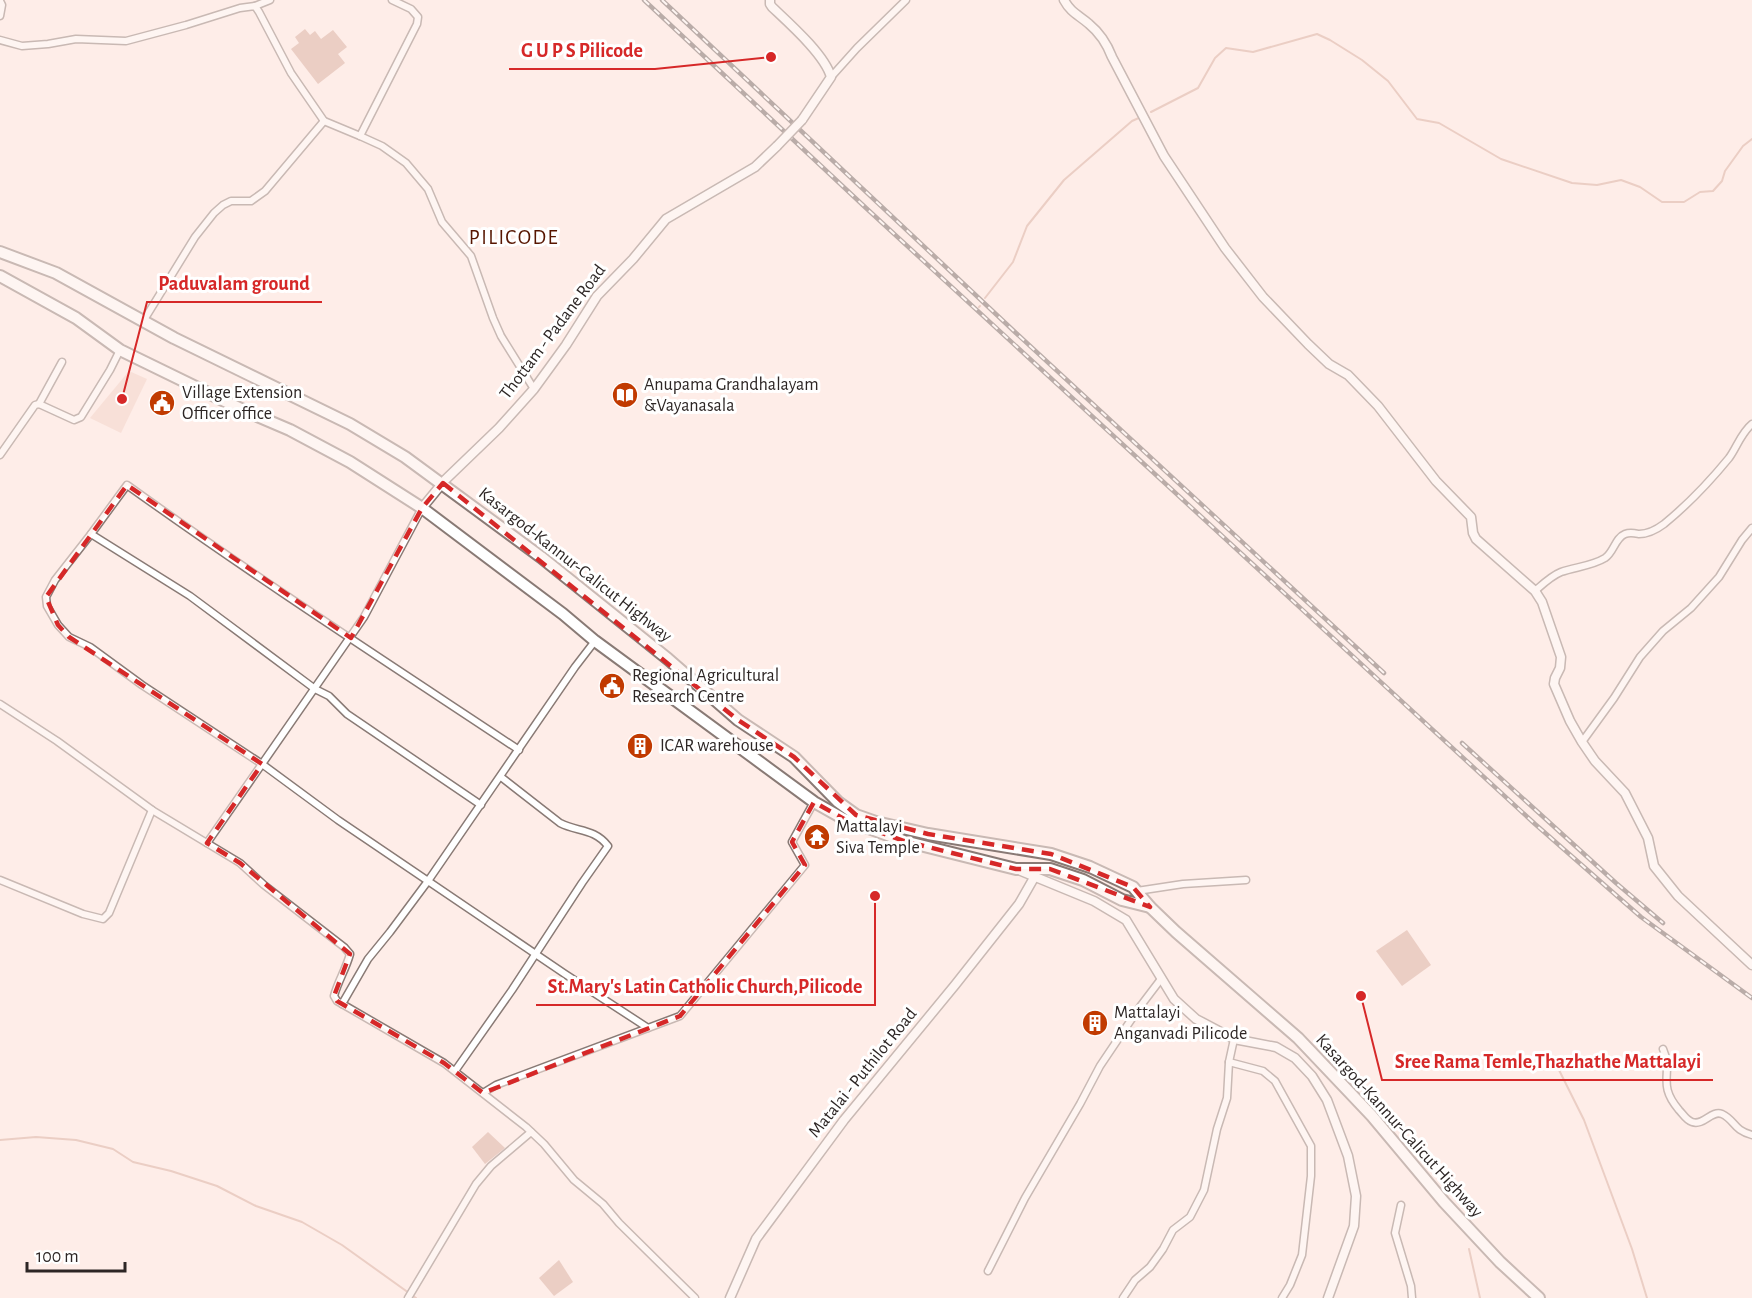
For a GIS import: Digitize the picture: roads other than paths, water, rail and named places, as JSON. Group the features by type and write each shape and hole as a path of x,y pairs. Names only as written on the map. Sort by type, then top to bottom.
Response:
{"highway":[{"name":"Kasargod-Kannur-Calicut Highway","path":"0,252 56,273 174,338 350,424 405,457 550,564 668,659 738,720 794,758 838,802 856,815 928,834 1051,854 1090,867 1133,886 1150,907 1298,1038 1372,1116 1444,1203 1500,1262 1539,1298"},
{"name":"Kasargod-Kannur-Calicut Highway","path":"0,276 76,318 120,350 300,435 350,462 422,508 563,614 595,641 814,802 844,819 904,841 1016,869 1050,868 1083,880 1122,900 1150,907"}],"street":[{"path":"0,40 22,46 76,39 126,40 270,0"},
{"path":"360,136 417,24 418,17 411,9 392,0"},
{"path":"769,0 772,7 819,55 831,77"},
{"path":"831,77 906,0"},
{"path":"1064,0 1069,9 1091,25 1106,43 1164,156 1225,248 1263,297 1329,364 1348,375 1378,406 1409,443 1436,481 1471,517 1476,539 1535,591 1542,602 1561,657 1554,684 1570,721 1595,761 1625,793 1648,838 1654,866 1678,896 1752,965"},
{"path":"0,1 2,5 0,16"},
{"path":"255,6 291,73 324,121 382,147 406,163 428,189 442,222 471,256 501,336 534,389"},
{"name":"Thottam - Padane Road","path":"422,508 442,483 500,428 534,389 597,297 666,219 755,167 802,120 831,77"},
{"path":"144,320 195,237 214,213 231,201 251,201 265,191 324,121"},
{"path":"39,404 74,420 81,417 120,350"},
{"path":"0,455 31,408 39,404 62,362"},
{"path":"1535,591 1559,573 1594,563 1606,557 1621,536 1628,532 1642,534 1663,524 1730,457 1745,431 1752,424"},
{"path":"519,750 220,552 127,485 55,580 46,597 47,606 58,625 69,637 90,647 262,764 338,820 648,1028"},
{"path":"207,843 351,638 422,508"},
{"path":"1582,741 1614,698 1640,657 1663,631 1691,608 1719,578 1752,528"},
{"path":"91,534 190,596 315,689 329,696 356,720 481,804"},
{"path":"342,1004 368,959 428,881 595,641"},
{"path":"0,704 57,741 152,810 240,863 264,885 335,940 350,954 347,966 337,983 334,996 342,1004 444,1063 531,1132 574,1180 603,1204 695,1298"},
{"path":"455,1071 608,846 589,831 567,827 560,823 501,777"},
{"path":"483,1093 496,1085 680,1016 805,865 792,842 814,802"},
{"path":"0,880 83,914 103,919 109,913 152,810"},
{"name":"Kasargod-Kannur-Calicut Highway","path":"1016,869 1094,901 1126,920 1174,999 1196,1019 1234,1039 1276,1047 1295,1059 1312,1076 1327,1100 1348,1156 1356,1196 1354,1226 1328,1298"},
{"name":"Matalai - Puthilot Road","path":"730,1298 756,1239 844,1120 1019,904 1035,876"},
{"path":"1137,891 1183,884 1246,880"},
{"path":"988,1271 1025,1198 1100,1066 1161,979"},
{"path":"1123,1298 1135,1280 1150,1267 1173,1230 1190,1217 1204,1190 1227,1098 1229,1062 1234,1039"},
{"path":"1663,1049 1667,1057 1665,1080 1668,1094 1687,1119 1694,1123 1701,1123 1715,1113 1720,1113 1737,1130 1752,1135"},
{"path":"1229,1062 1263,1071 1275,1081 1311,1146 1311,1176 1302,1255 1290,1286 1282,1298"},
{"path":"408,1298 476,1184 491,1166 531,1132"},
{"path":"1401,1205 1395,1233 1411,1286 1412,1298"}],"waterway":[{"path":"1151,112 1198,88 1215,58 1226,48 1253,52 1317,34 1362,60 1388,81 1417,119 1439,123 1501,159 1572,183 1597,185 1621,180 1640,187 1662,202 1684,202 1700,192 1713,191 1722,181 1725,171 1743,146 1752,139"},
{"path":"985,298 1013,262 1027,226 1064,180 1132,121 1141,117"},
{"path":"1554,1060 1584,1120 1632,1249 1647,1298"},
{"path":"0,1140 36,1137 76,1140 113,1149 133,1162 217,1186 256,1206 302,1222 342,1245 416,1298"},
{"path":"1469,1249 1480,1298"}],"railway":[{"path":"644,0 866,208 1535,824 1641,917 1752,998"},
{"path":"662,0 1016,333 1384,673"},
{"path":"1462,743 1663,923"}],"place":[{"name":"G U P S Pilicode","path":"771,57"},
{"name":"Anupama Grandhalayam &Vayanasala","path":"625,395"},
{"name":"Paduvalam ground","path":"122,399"},
{"name":"Village Extension Officer office","path":"162,403"},
{"name":"Regional Agricultural Research Centre","path":"612,686"},
{"name":"ICAR warehouse","path":"640,746"},
{"name":"Mattalayi Siva Temple","path":"817,837"},
{"name":"St.Mary's Latin Catholic Church,Pilicode","path":"875,896"},
{"name":"Sree Rama Temle,Thazhathe Mattalayi","path":"1361,996"},
{"name":"Mattalayi Anganvadi Pilicode","path":"1095,1023"}],"district":[{"name":"PILICODE","path":"514,237"}]}
